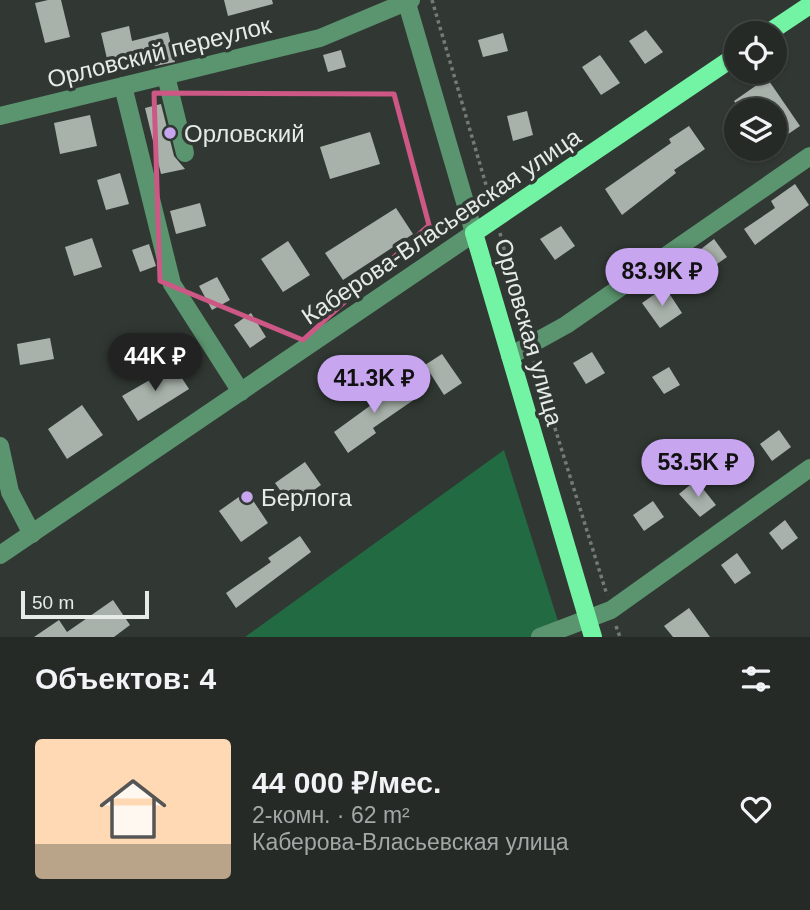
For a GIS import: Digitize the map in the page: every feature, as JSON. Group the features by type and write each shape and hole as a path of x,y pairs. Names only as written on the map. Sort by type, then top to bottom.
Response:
{"main road":[{"path":"786,21 810,5"},
{"name":"Каберова-Власьевская улица","path":"474,233 724,64"},
{"name":"Орловская улица","path":"474,233 590,628"}],"street":[{"name":"Орловский переулок","path":"0,116 320,38 408,1"},
{"name":"Орловская улица","path":"408,1 474,233"},
{"path":"166,76 185,153"},
{"path":"123,86 172,284 241,392"},
{"path":"510,356 566,325 810,156"},
{"name":"Каберова-Власьевская улица","path":"0,555 474,233"},
{"path":"0,446 10,492 32,534"},
{"path":"540,637 590,628 611,610 810,468"}],"path":[{"path":"432,0 496,219 529,346 620,637"}],"highlighted area":[{"path":"154,93 394,94 429,225 303,340 160,281"}],"green space":[{"path":"504,450 563,637 245,637"}],"building":[{"path":"61,0 70,37 45,43 35,3"},
{"path":"224,0 272,0 273,4 228,16"},
{"path":"129,26 132,41 168,32 175,62 155,66 152,52 108,63 101,33"},
{"path":"646,30 663,52 645,64 629,41"},
{"path":"503,33 508,51 483,57 478,40"},
{"path":"341,50 346,67 328,72 323,55"},
{"path":"600,55 620,83 601,95 582,67"},
{"path":"758,84 771,84 781,98 738,98"},
{"path":"161,104 174,156 185,169 161,174 145,108"},
{"path":"787,107 800,126 787,135"},
{"path":"527,111 533,135 513,141 507,116"},
{"path":"90,115 97,146 60,154 54,123"},
{"path":"689,126 705,149 674,170 676,173 622,215 605,189 671,143 669,139"},
{"path":"370,132 380,164 330,179 320,147"},
{"path":"120,173 129,204 106,210 97,180"},
{"path":"795,184 809,205 755,245 744,229 775,208 771,201"},
{"path":"200,203 206,226 176,234 170,211"},
{"path":"396,208 413,234 343,280 325,253"},
{"path":"561,226 575,246 555,260 540,239"},
{"path":"92,238 102,267 74,276 65,247"},
{"path":"714,239 727,257 704,273 692,256"},
{"path":"288,241 310,275 283,292 261,259"},
{"path":"149,244 156,266 140,272 132,250"},
{"path":"217,277 230,300 212,310 199,286"},
{"path":"665,287 682,313 660,328 642,303"},
{"path":"251,313 266,337 250,348 234,325"},
{"path":"50,338 54,359 20,365 17,344"},
{"path":"592,352 605,373 586,384 573,363"},
{"path":"442,354 462,383 444,395 425,365"},
{"path":"174,366 189,389 138,421 122,396"},
{"path":"669,367 680,385 664,394 652,377"},
{"path":"401,378 415,399 373,428 376,433 348,453 334,432 378,400 375,396"},
{"path":"82,405 103,435 67,459 48,429"},
{"path":"779,430 791,447 772,461 760,444"},
{"path":"305,462 321,485 291,506 275,483"},
{"path":"696,480 716,505 700,517 679,494"},
{"path":"243,494 250,496 268,523 241,542 219,511"},
{"path":"653,501 664,517 644,531 633,515"},
{"path":"785,520 798,538 782,550 769,533"},
{"path":"300,536 311,552 236,608 226,593 271,562 268,558"},
{"path":"737,553 751,573 735,584 721,565"},
{"path":"113,600 130,625 114,637 34,637 59,620 67,632"},
{"path":"689,608 710,637 673,637 664,626"}],"place":[{"name":"Орловский","path":"170,133"},
{"name":"Берлога","path":"247,497"}]}
